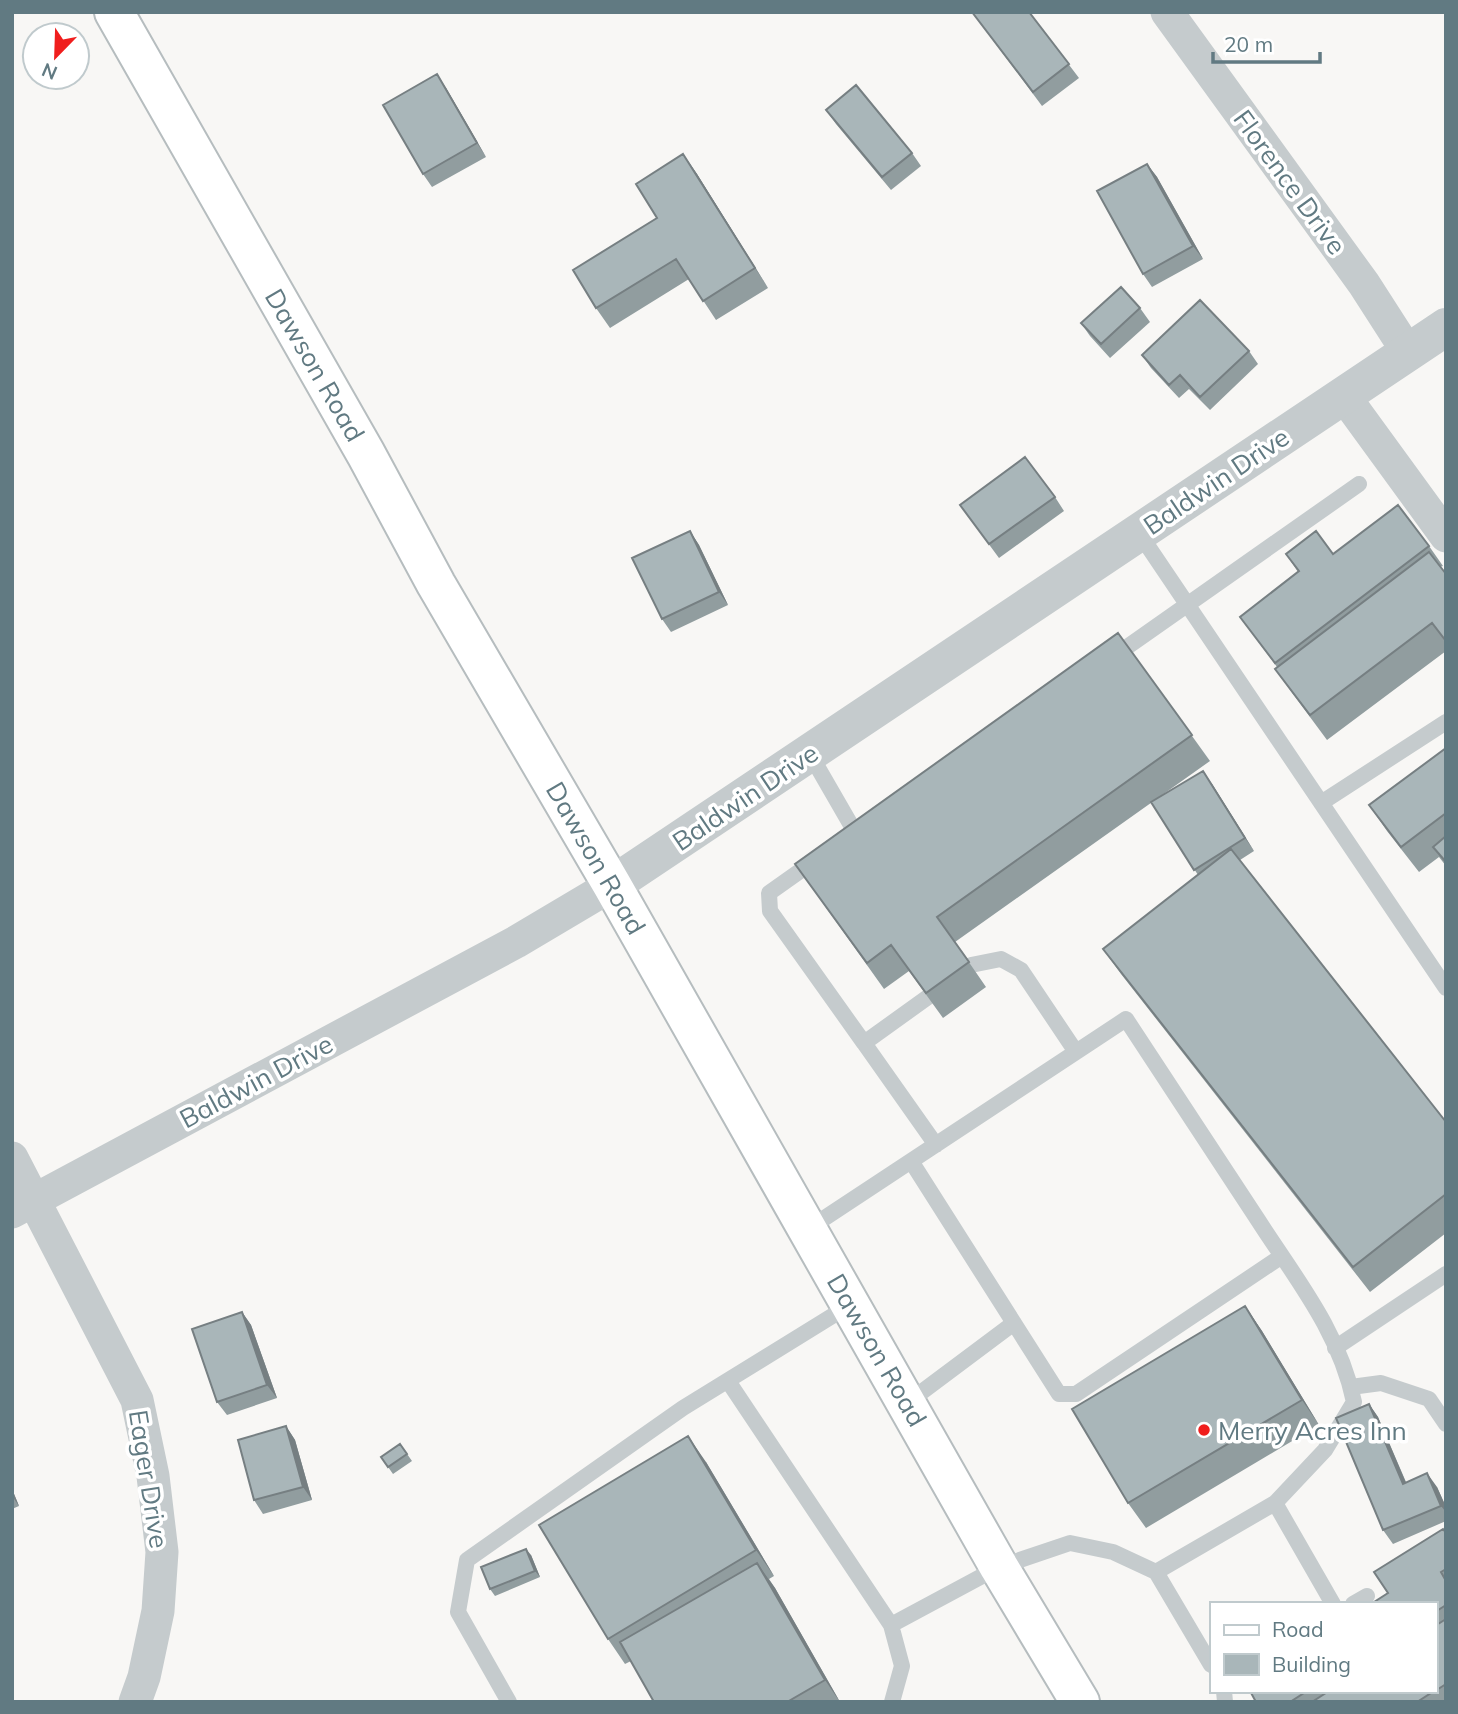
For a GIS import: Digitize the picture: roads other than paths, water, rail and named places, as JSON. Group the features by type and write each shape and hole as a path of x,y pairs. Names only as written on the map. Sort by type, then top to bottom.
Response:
{"main road":[{"name":"Dawson Road","path":"114,12 366,454 436,584 612,885 999,1567 1080,1702"}],"street":[{"name":"Florence Drive","path":"1167,12 1364,284 1409,354"},
{"name":"Baldwin Drive","path":"24,1205 504,948 612,885 1446,327"},
{"path":"1345,396 1446,536"},
{"name":"Eager Drive","path":"12,1158 24,1205 137,1400 153,1476 162,1552 144,1677 135,1702"}],"lane":[{"path":"1096,668 1359,484"},
{"path":"1139,533 1446,988"},
{"path":"1321,803 1446,722"},
{"path":"810,754 849,835 769,893 770,911 936,1145"},
{"path":"971,965 1001,959 1021,970 1076,1052"},
{"path":"864,1043 928,997"},
{"path":"808,1229 1126,1019 1282,1256 1307,1288 1335,1348 1351,1387 1354,1402 1325,1450 1275,1503 1156,1572"},
{"path":"911,1161 1059,1394 1076,1394 1282,1256"},
{"path":"1335,1348 1446,1274"},
{"path":"509,1702 457,1612 467,1560 682,1408 851,1304"},
{"path":"907,1404 1014,1322"},
{"path":"728,1381 891,1625 902,1666 892,1702"},
{"path":"1351,1387 1381,1383 1429,1399 1446,1424"},
{"path":"1275,1503 1332,1602"},
{"path":"891,1625 999,1567 1070,1543 1113,1552 1156,1572 1210,1663"}],"place":[{"name":"Merry Acres Inn","path":"1204,1430"}]}
